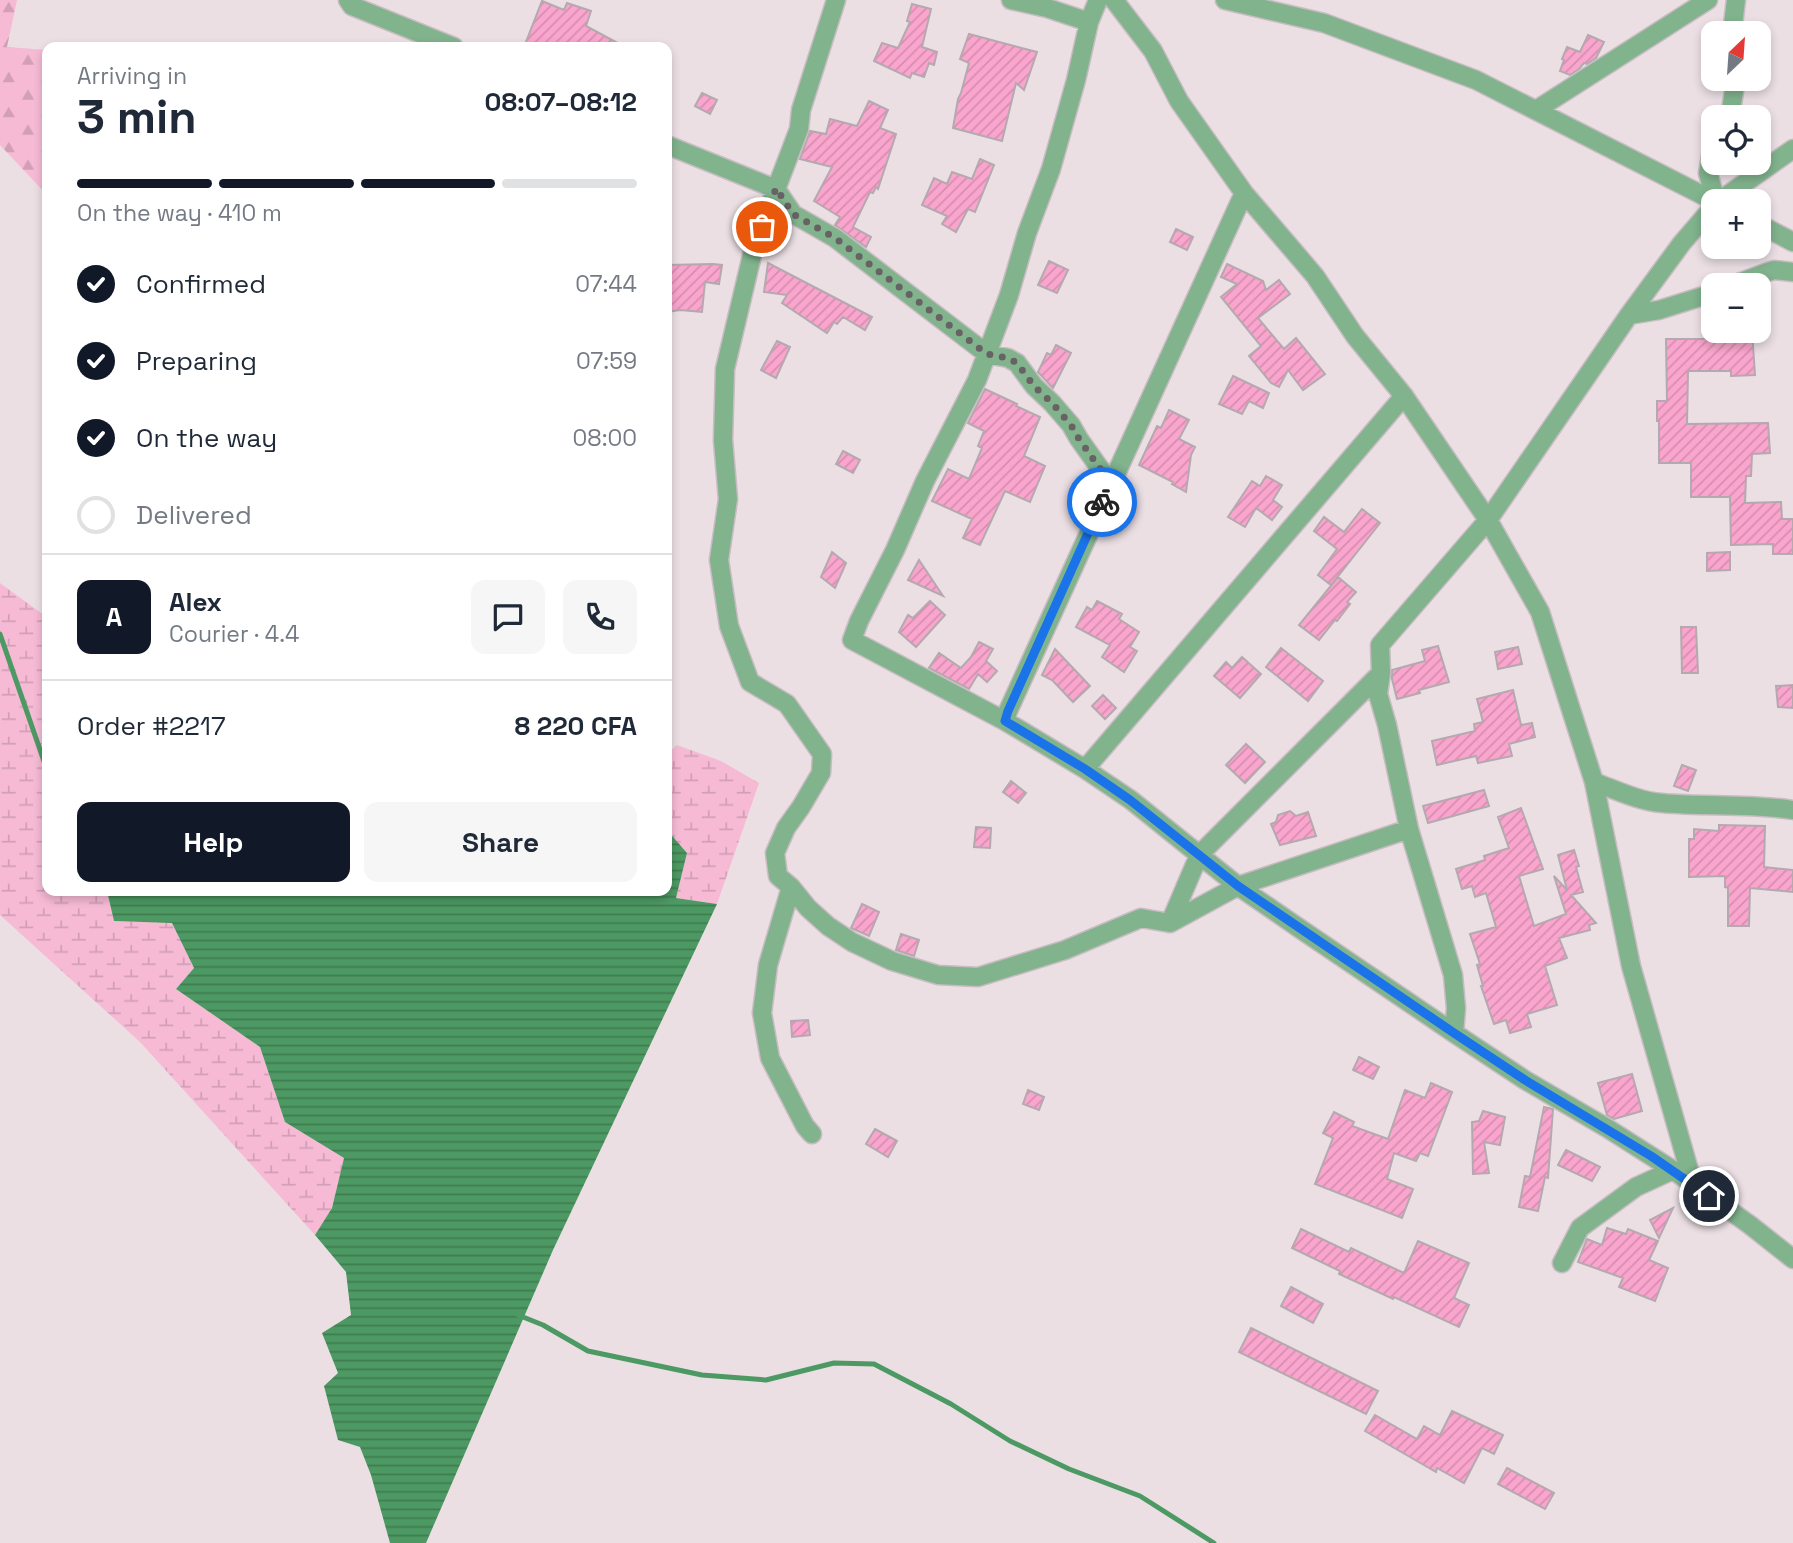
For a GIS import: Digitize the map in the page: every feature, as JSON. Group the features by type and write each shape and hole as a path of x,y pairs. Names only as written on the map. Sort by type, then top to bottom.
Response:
{"street":[{"path":"348,0 352,6 442,42"},
{"path":"835,0 801,110 799,129 754,247 725,369 723,440 728,499 719,561 729,626 750,682 787,704 822,754 821,773 786,828 775,853 778,876 828,926 852,942 892,961 938,975 978,976 1065,950 1141,918 1170,923 1238,886 1409,829"},
{"path":"1011,0 1089,22"},
{"path":"1098,0 1089,22 1051,169 987,354 852,640 1005,721 1085,769 1130,800 1238,886 1525,1080 1607,1128 1693,1184 1793,1259"},
{"path":"1114,0 1153,51 1179,101 1244,193 1315,276 1355,335 1404,396 1488,520 1540,612 1594,782 1631,966 1693,1184"},
{"path":"1225,0 1324,23 1476,80 1701,193"},
{"path":"1536,110 1708,0"},
{"path":"1733,21 1736,0"},
{"path":"672,147 776,188 793,214 835,238 987,354 1008,358 1017,363 1034,386 1071,425 1111,484"},
{"path":"1734,189 1793,149"},
{"path":"1005,721 1244,193"},
{"path":"1454,1033 1456,1008 1453,975 1409,829 1378,694 1381,673 1380,645 1488,520 1629,315 1701,221"},
{"path":"1771,230 1793,242"},
{"path":"1766,273 1774,270 1793,272"},
{"path":"1629,315 1659,310 1701,297"},
{"path":"1085,769 1404,396"},
{"path":"1170,923 1199,855 1381,673"},
{"path":"1594,782 1641,799 1661,803 1765,806 1793,810"},
{"path":"791,887 768,965 762,1013 770,1058 804,1126 812,1134"},
{"path":"1562,1262 1580,1228 1636,1186 1672,1170"}],"green space":[{"path":"0,0 17,0 7,47 42,50 42,190 0,145"},
{"path":"0,583 42,613 42,896 108,896 114,921 172,923 194,968 176,989 260,1047 285,1122 344,1158 332,1208 315,1235 140,1042 0,915"},
{"path":"677,745 721,761 759,783 717,904 676,898 687,853 672,836 672,750"}],"shaded area":[{"path":"672,836 687,853 676,898 717,904 553,1250 426,1543 390,1543 371,1475 360,1447 338,1440 324,1386 338,1373 322,1333 351,1315 346,1272 315,1235 332,1208 344,1158 285,1122 260,1047 176,989 194,968 172,923 114,921 108,896 672,896"}],"building":[{"path":"542,1 564,10 567,3 591,11 586,26 616,42 526,42"},
{"path":"912,4 931,9 922,47 937,52 934,65 929,63 924,77 912,73 910,78 874,61 882,43 898,48 910,22 907,21"},
{"path":"969,34 1037,52 1024,90 1016,83 1002,141 953,128 969,63 960,59"},
{"path":"1588,35 1604,42 1596,58 1584,63 1570,75 1560,71 1567,47 1580,52"},
{"path":"702,93 717,100 710,114 695,106"},
{"path":"869,101 888,110 880,128 896,134 878,189 876,187 873,193 870,192 853,227 871,237 866,247 835,225 840,217 814,201 832,167 800,159 810,131 826,134 830,119 857,126"},
{"path":"980,159 994,165 975,212 968,209 956,232 942,224 947,216 922,205 934,178 947,184 952,172 972,179"},
{"path":"1176,229 1193,237 1187,250 1170,242"},
{"path":"1049,261 1068,270 1057,293 1038,285"},
{"path":"768,263 872,317 865,330 843,317 837,324 834,322 827,333 782,303 787,295 764,292"},
{"path":"1227,264 1263,281 1266,290 1279,280 1290,294 1258,318 1284,349 1296,338 1325,374 1303,390 1288,370 1279,387 1271,383 1249,356 1261,346 1221,297 1237,284 1221,277"},
{"path":"672,265 722,265 719,284 705,282 702,312 672,311"},
{"path":"1666,339 1701,339 1701,343 1753,343 1755,375 1731,376 1731,371 1688,371 1687,424 1768,423 1770,453 1752,454 1751,476 1746,476 1745,503 1781,502 1782,519 1793,519 1793,554 1773,554 1773,544 1731,545 1730,497 1691,497 1691,463 1659,463 1657,401 1667,401"},
{"path":"777,341 790,347 776,378 761,370"},
{"path":"1056,345 1071,353 1053,388 1038,372 1047,353 1051,355"},
{"path":"1233,376 1269,393 1263,408 1249,401 1242,414 1219,404"},
{"path":"985,389 1040,417 1024,456 1045,466 1030,502 1005,491 980,545 963,538 972,519 932,501 948,469 969,479 982,448 978,446 984,431 968,423"},
{"path":"1169,410 1189,420 1179,439 1195,447 1191,455 1186,492 1172,484 1173,482 1139,465 1157,426 1161,428"},
{"path":"843,451 860,460 853,473 836,464"},
{"path":"1266,476 1282,485 1273,500 1282,507 1272,520 1256,508 1245,527 1228,517 1252,481 1260,486"},
{"path":"1362,509 1380,523 1331,585 1318,575 1337,549 1314,531 1324,517 1344,532"},
{"path":"832,552 846,563 835,588 821,577"},
{"path":"1730,552 1730,570 1707,571 1707,553"},
{"path":"919,560 943,596 908,580"},
{"path":"1338,577 1356,592 1337,621 1335,620 1319,640 1299,625"},
{"path":"930,601 945,615 916,647 899,632 908,615 913,618"},
{"path":"1097,601 1122,614 1119,619 1139,632 1130,647 1137,651 1124,672 1102,657 1110,645 1076,627 1087,607 1092,610"},
{"path":"1681,627 1696,627 1698,673 1682,673"},
{"path":"979,642 993,649 986,661 997,671 987,682 978,674 969,689 929,668 939,653 961,668"},
{"path":"1438,646 1449,682 1397,699 1392,670 1425,661 1422,650"},
{"path":"1518,647 1522,664 1498,669 1495,652"},
{"path":"1281,648 1323,681 1308,701 1266,667"},
{"path":"1055,649 1090,686 1073,702 1052,680 1042,675"},
{"path":"1242,657 1261,674 1240,698 1214,676 1226,662 1232,668"},
{"path":"1793,685 1793,708 1778,707 1776,686"},
{"path":"1513,690 1521,725 1532,723 1535,737 1509,744 1512,756 1478,763 1476,756 1437,765 1432,741 1475,731 1474,724 1483,722 1477,699"},
{"path":"1103,695 1116,708 1105,719 1092,706"},
{"path":"1246,744 1265,762 1245,783 1226,765"},
{"path":"1682,765 1696,770 1688,791 1674,786"},
{"path":"1011,781 1026,793 1018,803 1003,792"},
{"path":"1484,790 1489,806 1428,823 1423,806"},
{"path":"1521,808 1543,869 1519,876 1534,926 1566,914 1554,876 1567,890 1558,855 1574,850 1583,892 1571,895 1596,923 1589,925 1590,930 1559,938 1567,958 1545,966 1557,1005 1527,1014 1531,1027 1510,1033 1506,1020 1494,1024 1481,986 1477,965 1480,964 1470,934 1496,927 1486,893 1475,897 1472,886 1462,889 1456,869 1485,860 1484,856 1509,848 1498,817"},
{"path":"1290,811 1296,816 1308,812 1316,836 1280,845 1271,824 1276,822 1278,815"},
{"path":"1719,825 1765,826 1764,867 1793,870 1793,892 1750,888 1749,926 1728,926 1728,888 1725,887 1725,876 1689,877 1689,839 1694,839 1694,829 1719,831"},
{"path":"976,827 991,828 990,848 974,847"},
{"path":"862,904 879,912 869,936 851,928"},
{"path":"901,934 919,940 914,956 896,950"},
{"path":"808,1020 810,1035 792,1037 791,1021"},
{"path":"1359,1057 1379,1067 1373,1079 1353,1070"},
{"path":"1632,1074 1642,1111 1614,1119 1607,1115 1598,1083"},
{"path":"1431,1083 1452,1092 1428,1156 1420,1153 1416,1161 1394,1153 1387,1179 1413,1189 1402,1218 1315,1184 1333,1138 1323,1133 1334,1112 1354,1122 1352,1126 1388,1139 1405,1090 1425,1098"},
{"path":"1028,1090 1044,1097 1039,1110 1023,1104"},
{"path":"1544,1107 1553,1109 1548,1178 1545,1177 1538,1211 1519,1207 1525,1176 1530,1177"},
{"path":"1483,1111 1505,1117 1500,1145 1484,1142 1489,1173 1473,1174 1472,1122 1479,1121"},
{"path":"875,1129 897,1141 888,1157 866,1144"},
{"path":"1566,1150 1600,1167 1592,1181 1558,1165"},
{"path":"1673,1208 1659,1238 1650,1220"},
{"path":"1607,1228 1626,1234 1628,1229 1658,1241 1649,1260 1668,1268 1655,1301 1619,1287 1623,1278 1578,1262 1587,1239 1602,1245"},
{"path":"1301,1229 1349,1252 1351,1248 1404,1273 1418,1241 1469,1263 1454,1298 1469,1305 1459,1327 1339,1274 1340,1271 1292,1248"},
{"path":"1291,1287 1323,1304 1313,1323 1281,1306"},
{"path":"1251,1328 1378,1391 1366,1414 1239,1352"},
{"path":"1452,1411 1503,1435 1494,1454 1482,1448 1464,1483 1437,1468 1436,1472 1365,1431 1375,1415 1417,1439 1424,1426 1440,1435"},
{"path":"1507,1468 1554,1493 1545,1509 1498,1484"}],"waterway":[{"path":"0,634 42,756"},
{"path":"518,1315 543,1325 588,1351 702,1375 766,1380 834,1363 874,1364 951,1404 1010,1441 1069,1469 1140,1496 1214,1543"}],"way so far":[{"path":"762,227 776,188 793,214 835,238 987,354 1008,358 1017,363 1034,386 1071,425 1111,484 1102,502"}],"route":[{"path":"1102,502 1005,721 1085,769 1130,800 1238,886 1454,1033 1525,1080 1651,1156 1709,1196"}]}
